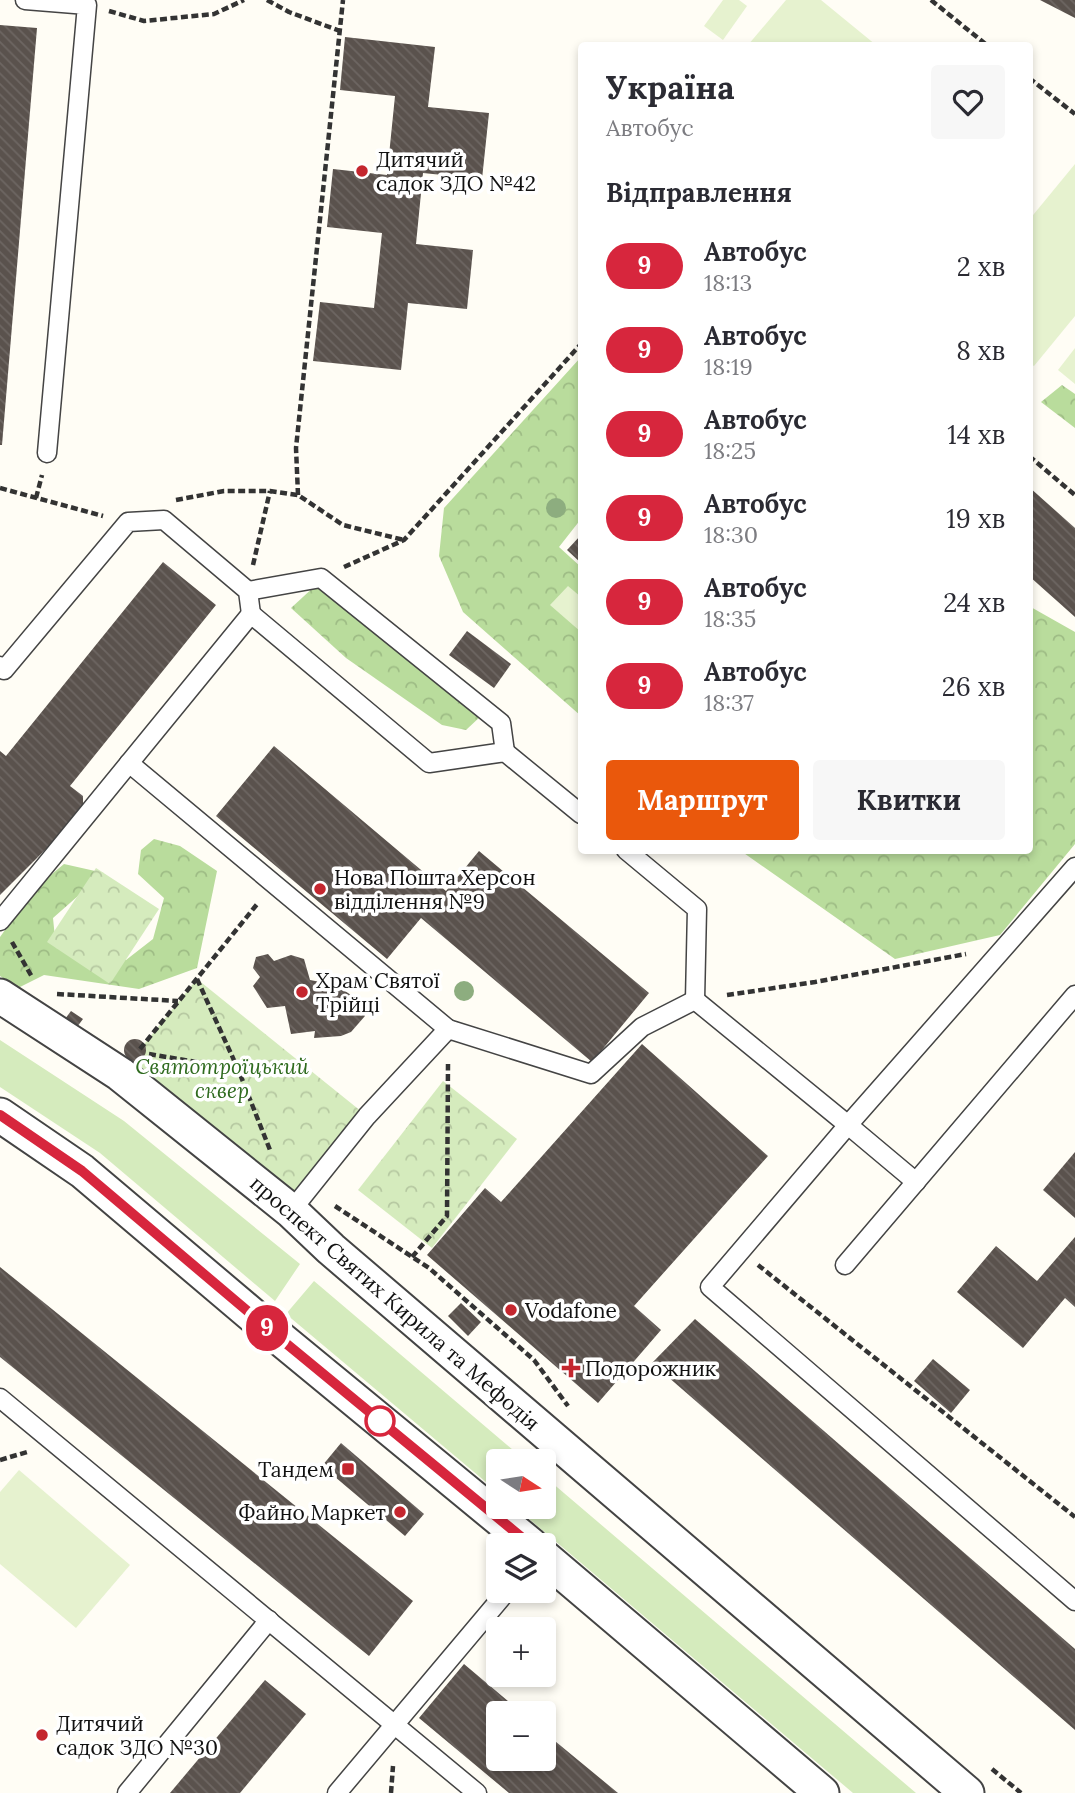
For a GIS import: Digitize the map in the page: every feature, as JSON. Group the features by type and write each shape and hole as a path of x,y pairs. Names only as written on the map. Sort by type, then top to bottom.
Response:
{"street":[{"name":"проспект Святих Кирила та Мефодія","path":"0,996 120,1074 300,1200 331,1249 967,1793"},
{"path":"0,1115 82,1171 516,1533"},
{"path":"556,1567 822,1793"}],"lane":[{"path":"25,0 87,5 47,453"},
{"path":"0,666 4,670 128,522 164,520 248,591 251,614 429,763 505,752"},
{"path":"248,591 321,578 501,723 505,752 578,812"},
{"path":"0,921 251,614"},
{"path":"129,763 448,1029 591,1074 642,1027 695,1000"},
{"path":"631,854 697,909 695,1000"},
{"path":"1075,867 848,1125 710,1287 1075,1601"},
{"path":"845,1265 1075,995"},
{"path":"695,1000 916,1182"},
{"path":"300,1200 367,1116 448,1029"},
{"path":"0,1398 477,1793"},
{"path":"337,1793 497,1603"},
{"path":"127,1793 269,1620"}],"path":[{"path":"87,5 144,21 214,13 244,0"},
{"path":"267,0 289,12 340,31"},
{"path":"298,495 296,448 343,0"},
{"path":"931,0 983,42"},
{"path":"1033,81 1075,114"},
{"path":"321,578 404,540 578,347"},
{"path":"1033,459 1075,495"},
{"path":"0,488 128,522"},
{"path":"173,501 224,491 270,491 298,495 343,525 404,540"},
{"path":"248,591 270,491"},
{"path":"238,1069 137,1053 274,884"},
{"path":"695,1000 815,982 1005,947"},
{"path":"197,979 238,1069 273,1157"},
{"path":"54,994 179,1001"},
{"path":"412,1257 447,1216 448,1029"},
{"path":"300,1200 429,1268 534,1360 571,1410"},
{"path":"741,1251 1075,1517"},
{"path":"989,1766 1021,1793"}],"green space":[{"path":"723,0 739,0 747,6 723,40 704,26"},
{"path":"786,0 821,0 872,42 751,42"},
{"path":"1075,164 1075,316 1034,366 1033,365 1033,215"},
{"path":"1075,348 1075,384 1058,370"},
{"path":"578,360 578,523 559,547 578,564 578,713 463,612 439,556 444,508"},
{"path":"1062,385 1075,394 1075,428 1041,402"},
{"path":"316,585 481,716 466,730 442,725 346,658 291,608"},
{"path":"568,586 578,594 578,629 550,605"},
{"path":"1033,608 1075,632 1075,844 1000,935 895,959 745,854 1033,854"},
{"path":"154,839 180,846 217,871 197,968 139,989 44,975 18,988 0,976 0,937 35,888 64,864 104,873 53,918 56,948 126,960 153,939 164,898 138,874 141,850"},
{"path":"96,868 159,909 110,984 47,942"},
{"name":"Святотроїцький сквер","path":"197,979 367,1116 291,1211 120,1074"},
{"path":"0,1040 124,1121 300,1264 275,1301 100,1153 0,1087"},
{"path":"443,1081 517,1139 432,1248 358,1190"},
{"path":"314,1281 512,1449 486,1449 486,1482 286,1314"},
{"path":"19,1470 130,1565 76,1628 0,1564 0,1492"},
{"path":"556,1486 916,1793 853,1793 556,1542 556,1533 546,1533 529,1519 556,1519"}],"building":[{"path":"1040,0 1075,0 1075,18"},
{"path":"0,25 37,28 2,445 0,445"},
{"path":"345,37 435,47 428,107 489,113 482,179 423,173 416,244 473,250 467,309 408,303 401,370 313,361 320,302 374,308 382,233 327,227 333,169 387,175 395,96 340,90"},
{"path":"1033,491 1075,528 1075,617 1033,580"},
{"path":"578,538 578,560 567,550"},
{"path":"163,562 216,605 70,786 83,796 83,812 0,895 0,751 6,756"},
{"path":"467,631 511,664 494,688 449,655"},
{"path":"274,746 446,891 479,851 649,993 592,1062 421,918 387,959 216,816"},
{"name":"Храм Святої Трійці","path":"268,954 274,961 291,955 304,959 310,980 336,985 357,999 365,1016 351,1032 341,1036 314,1038 315,1031 291,1034 285,1006 267,1008 253,986 260,977 253,968 256,957"},
{"path":"71,1011 83,1019 74,1031 62,1023"},
{"path":"135,1039 143,1042 146,1050 143,1058 135,1061 127,1058 124,1050 127,1042"},
{"path":"642,1044 768,1156 634,1306 661,1330 598,1403 427,1255 485,1188 501,1202"},
{"path":"1075,1152 1075,1218 1043,1190"},
{"path":"1075,1237 1075,1307 1065,1298 1023,1348 957,1292 996,1246 1037,1281"},
{"path":"0,1267 413,1601 369,1656 0,1357"},
{"path":"461,1303 481,1322 468,1336 448,1316"},
{"path":"695,1319 1075,1649 1075,1730 652,1363"},
{"path":"933,1359 970,1390 951,1413 914,1381"},
{"path":"341,1443 424,1514 405,1536 322,1466"},
{"path":"464,1664 486,1683 486,1687 491,1687 508,1701 486,1701 486,1771 556,1771 556,1742 618,1793 509,1793 419,1718"},
{"path":"265,1680 306,1714 240,1793 170,1793"}],"bus line":[{"name":"9","path":"0,1115 82,1171 516,1533"}],"place":[{"name":"Дитячий садок ЗДО №42","path":"362,171"},
{"name":"Нова Пошта Херсон відділення №9","path":"320,889"},
{"name":"Храм Святої Трійці","path":"302,992"},
{"name":"Vodafone","path":"511,1310"},
{"name":"Подорожник","path":"571,1368"},
{"name":"Тандем","path":"348,1469"},
{"name":"Файно Маркет","path":"400,1512"},
{"name":"Дитячий садок ЗДО №30","path":"42,1735"}]}
